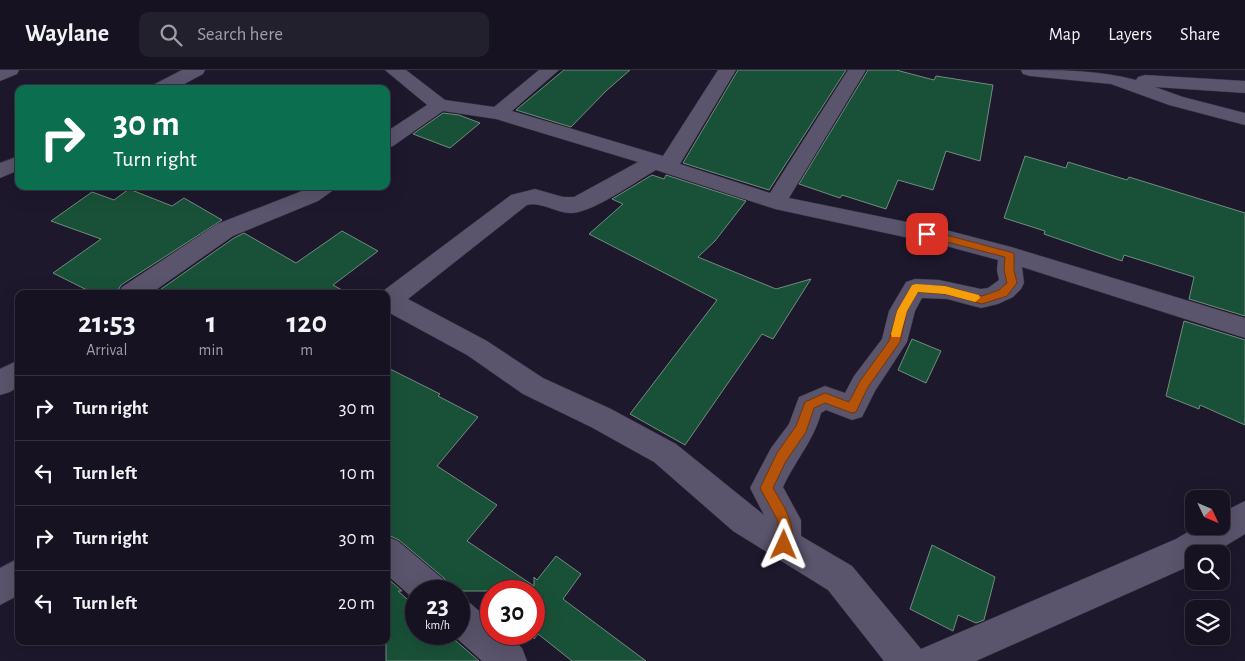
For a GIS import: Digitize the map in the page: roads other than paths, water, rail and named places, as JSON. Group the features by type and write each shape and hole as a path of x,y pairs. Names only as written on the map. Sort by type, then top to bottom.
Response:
{"street":[{"path":"0,75 10,70"},
{"path":"168,85 196,70"},
{"path":"394,70 439,105 498,113 662,164 775,202 946,238 1010,255 1245,328"},
{"path":"498,113 550,70"},
{"path":"390,299 519,200 527,196 536,196 570,207 580,204 662,164 727,70"},
{"path":"775,202 857,70"},
{"path":"1030,70 1075,73 1114,79 1193,106 1245,120"},
{"path":"1114,79 1164,76 1245,87"},
{"path":"390,139 439,105"},
{"path":"0,172 15,164"},
{"path":"137,290 225,230 310,196 318,190"},
{"path":"784,545 785,520 766,488 782,457 802,428 809,405 825,398 852,408 864,384 894,342 902,311 916,288 945,290 982,300 1003,293 1012,283 1009,270 1010,255"},
{"path":"390,302 477,348 533,386 601,418 664,453 744,520 840,578 908,661"},
{"path":"0,384 15,375"},
{"path":"934,661 1188,550 1245,516"},
{"path":"390,555 418,580"},
{"path":"0,588 15,578"},
{"path":"470,626 509,661"}]}
